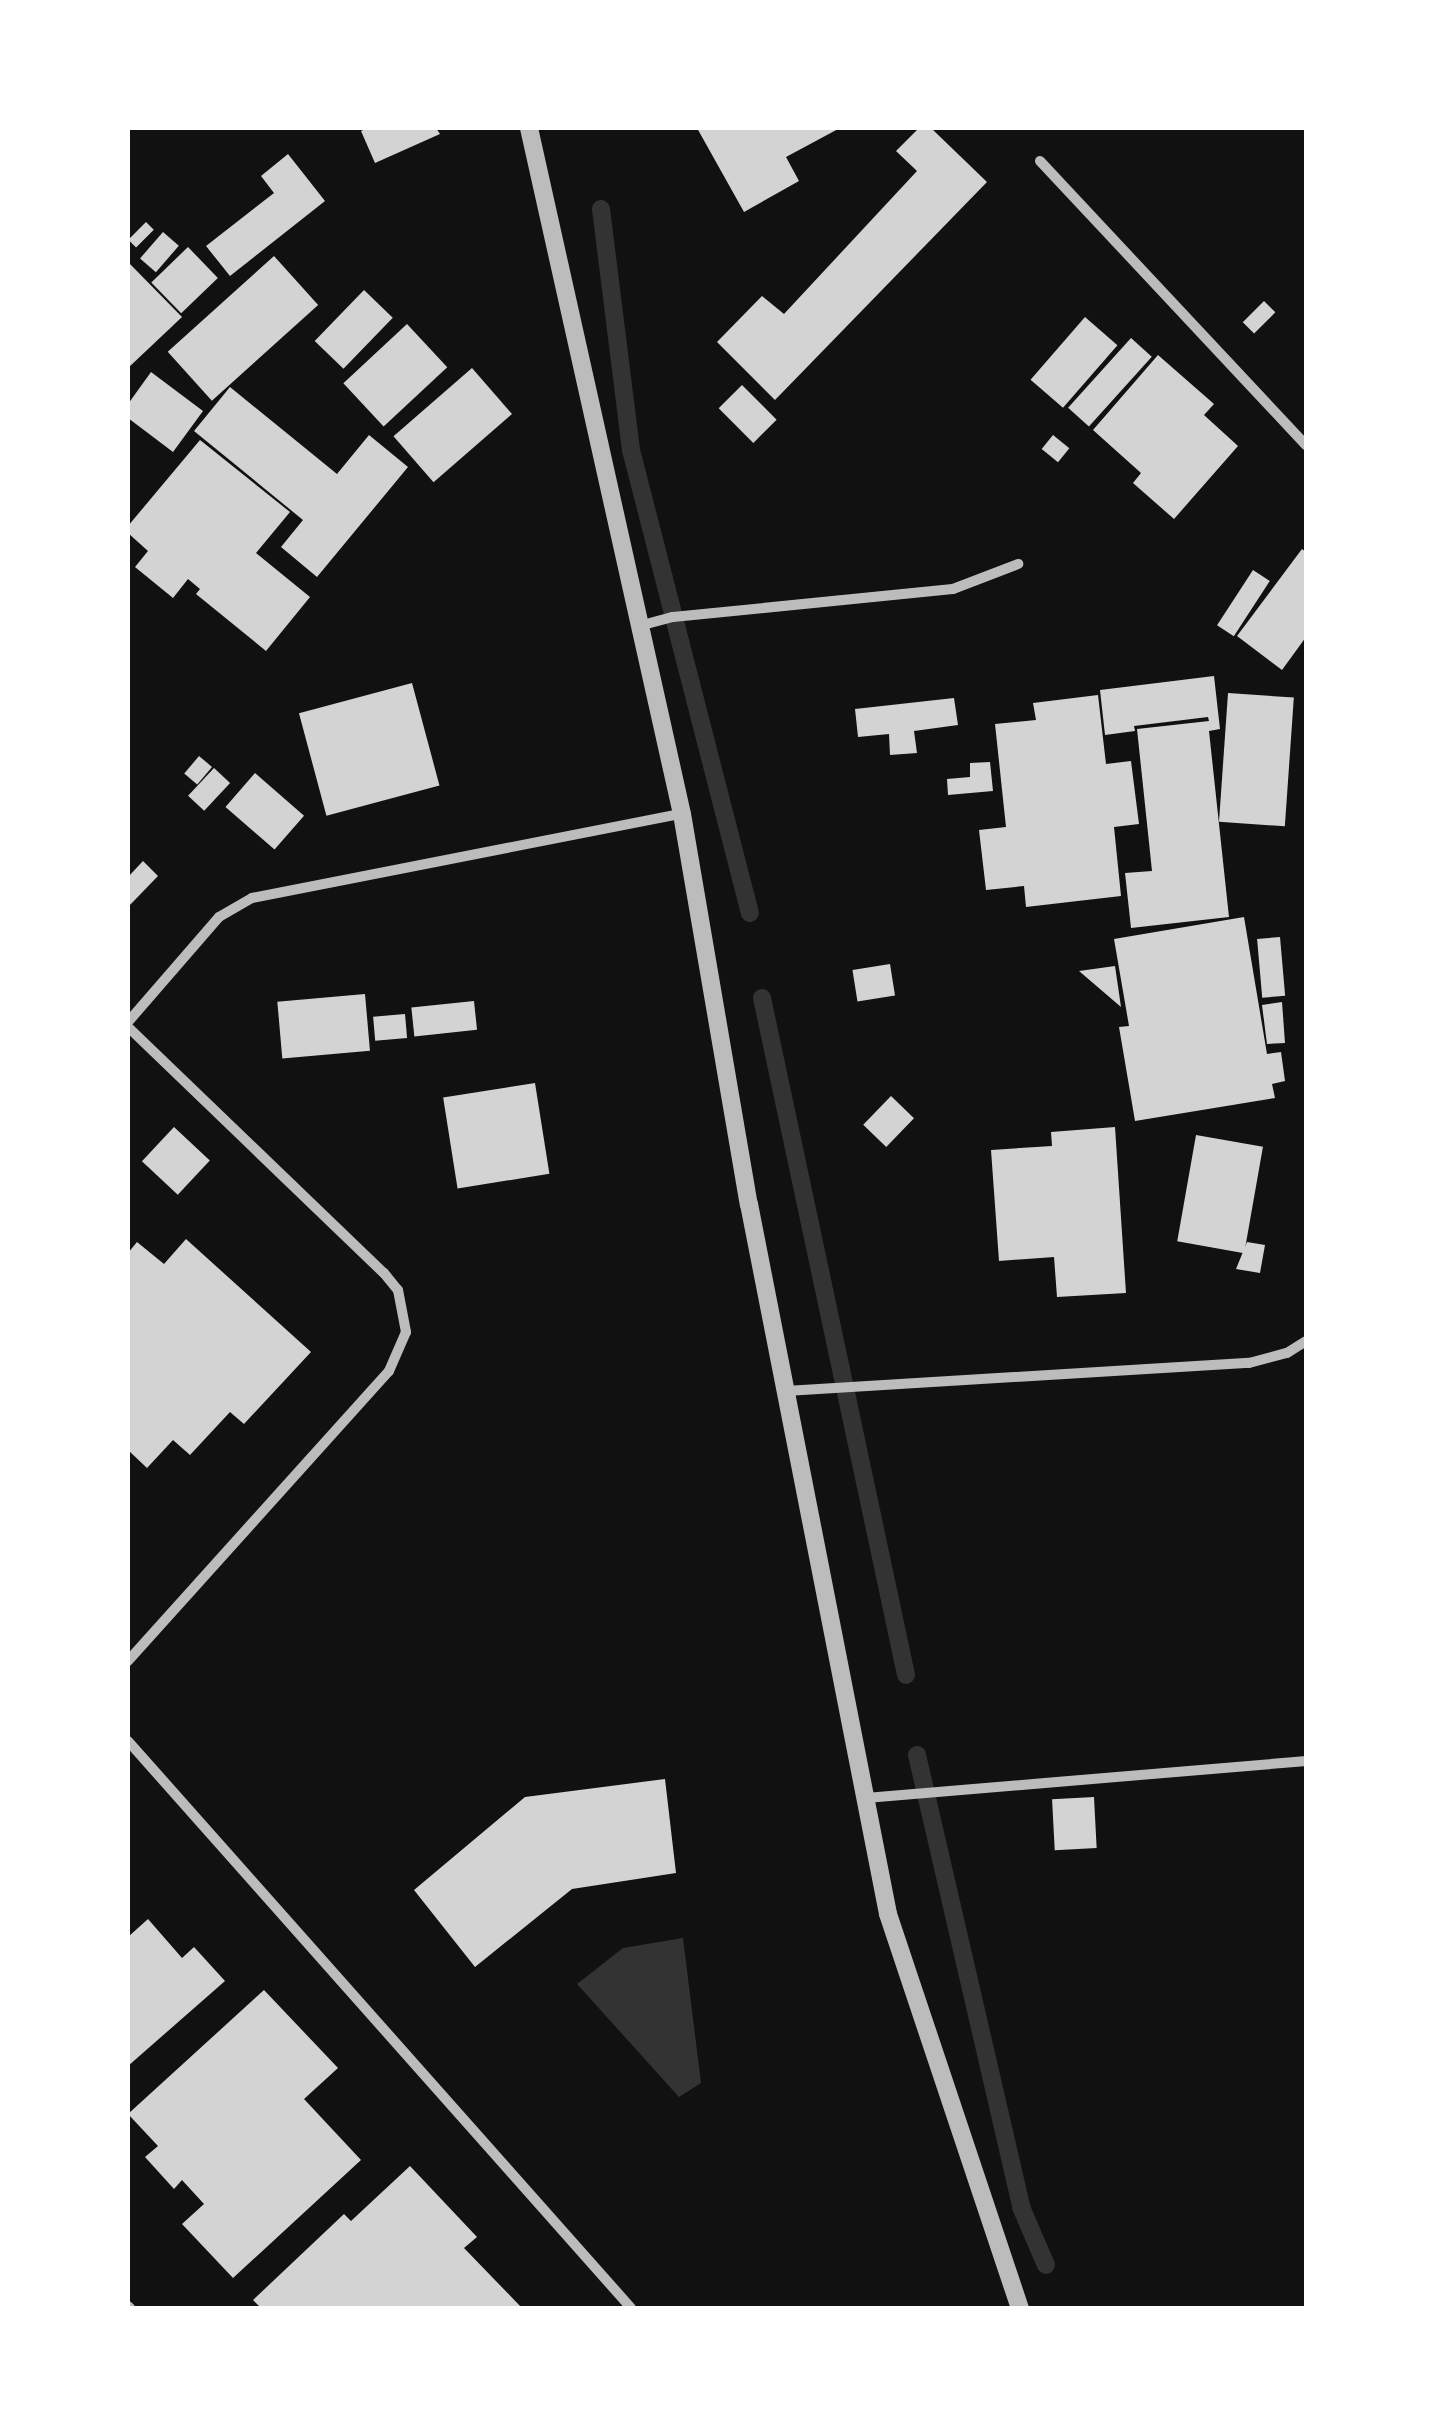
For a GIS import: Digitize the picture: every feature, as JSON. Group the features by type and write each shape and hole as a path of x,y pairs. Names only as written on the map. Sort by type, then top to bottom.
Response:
{"street":[{"path":"529,128 682,814 786,1391 888,1914 1020,2308"},
{"path":"1040,161 1306,445"},
{"path":"639,626 673,617 953,588 1018,564"},
{"path":"128,1661 389,1371 406,1332 398,1290 384,1274 128,1024 219,917 252,898 682,814"},
{"path":"786,1391 1248,1363 1286,1354 1306,1342"},
{"path":"128,1740 632,2308"},
{"path":"866,1798 1306,1761"}],"shaded area":[{"path":"683,1938 701,2083 679,2097 577,1984 623,1948"}],"building":[{"path":"436,128 440,134 375,163 361,131"},
{"path":"697,128 840,128 786,157 799,181 744,212"},
{"path":"919,128 931,128 987,182 775,400 717,342 762,296 784,314 917,171 896,151"},
{"path":"288,154 325,201 230,276 206,246 274,193 261,176"},
{"path":"146,222 154,230 136,247 128,240"},
{"path":"163,232 179,246 156,272 140,258"},
{"path":"188,247 218,278 181,313 151,282"},
{"path":"274,256 318,305 212,401 168,352"},
{"path":"128,262 182,317 128,368"},
{"path":"364,290 393,318 343,369 315,341"},
{"path":"1264,301 1275,312 1254,334 1243,322"},
{"path":"1085,317 1117,345 1063,408 1031,380"},
{"path":"407,324 447,367 384,426 343,383"},
{"path":"1131,338 1152,357 1089,427 1068,408"},
{"path":"1158,355 1214,404 1204,415 1238,446 1174,519 1133,483 1141,473 1093,430"},
{"path":"472,368 512,414 434,482 394,436"},
{"path":"151,372 203,411 173,452 128,418 128,404"},
{"path":"742,385 777,420 753,443 719,408"},
{"path":"230,387 337,474 369,435 408,467 317,577 281,547 303,520 194,431"},
{"path":"1053,435 1069,448 1058,462 1042,449"},
{"path":"200,440 290,512 256,553 310,597 266,651 196,594 200,589 188,579 173,598 135,567 148,551 128,533 128,526"},
{"path":"1302,549 1306,552 1306,637 1282,670 1237,636"},
{"path":"1253,570 1270,581 1234,636 1217,625"},
{"path":"1214,676 1220,729 1209,731 1229,917 1131,928 1125,873 1152,871 1137,729 1209,721 1208,717 1134,726 1135,731 1105,735 1100,690"},
{"path":"412,683 439,785 326,816 299,713"},
{"path":"1228,693 1294,698 1285,826 1219,822"},
{"path":"1098,695 1106,764 1131,761 1139,824 1114,827 1121,896 1026,907 1024,886 986,890 979,830 1006,827 995,724 1036,720 1033,703"},
{"path":"954,698 958,725 914,731 917,753 890,755 889,734 858,737 855,709"},
{"path":"199,756 212,767 197,785 184,774"},
{"path":"990,762 993,791 948,795 947,779 970,777 970,763"},
{"path":"214,768 230,783 204,811 188,796"},
{"path":"255,773 304,816 275,850 225,807"},
{"path":"143,861 158,876 128,907 128,877"},
{"path":"1244,917 1267,1054 1281,1052 1285,1081 1272,1084 1275,1098 1135,1121 1119,1027 1129,1026 1114,939"},
{"path":"1280,937 1285,996 1262,998 1257,939"},
{"path":"890,964 895,996 857,1002 852,970"},
{"path":"1115,966 1121,1007 1079,971"},
{"path":"365,994 370,1051 282,1058 277,1002"},
{"path":"474,1001 477,1030 414,1036 411,1008"},
{"path":"1282,1002 1285,1043 1267,1044 1262,1005"},
{"path":"405,1014 407,1038 375,1041 373,1017"},
{"path":"535,1083 549,1174 458,1188 443,1098"},
{"path":"891,1096 914,1118 886,1147 863,1125"},
{"path":"174,1127 210,1160 178,1195 142,1161"},
{"path":"1115,1127 1126,1293 1057,1297 1054,1257 999,1261 991,1150 1052,1146 1051,1132"},
{"path":"1196,1135 1263,1147 1244,1253 1177,1241"},
{"path":"186,1239 311,1352 244,1424 230,1412 190,1455 173,1440 147,1468 128,1450 128,1253 137,1242 164,1264"},
{"path":"1247,1242 1265,1245 1260,1273 1236,1269"},
{"path":"665,1779 676,1873 572,1889 475,1967 414,1890 525,1797"},
{"path":"1094,1797 1097,1848 1055,1850 1052,1799"},
{"path":"148,1919 182,1958 194,1947 225,1981 128,2066 128,1937"},
{"path":"264,1990 338,2068 304,2099 361,2160 233,2278 182,2224 204,2204 182,2180 174,2189 145,2157 158,2146 128,2114"},
{"path":"410,2166 477,2237 464,2248 522,2308 261,2308 253,2300 344,2214 351,2221"}],"waterway":[{"path":"601,209 631,450 750,913"},
{"path":"762,998 906,1675"},
{"path":"917,1755 1021,2207 1046,2265"}]}
